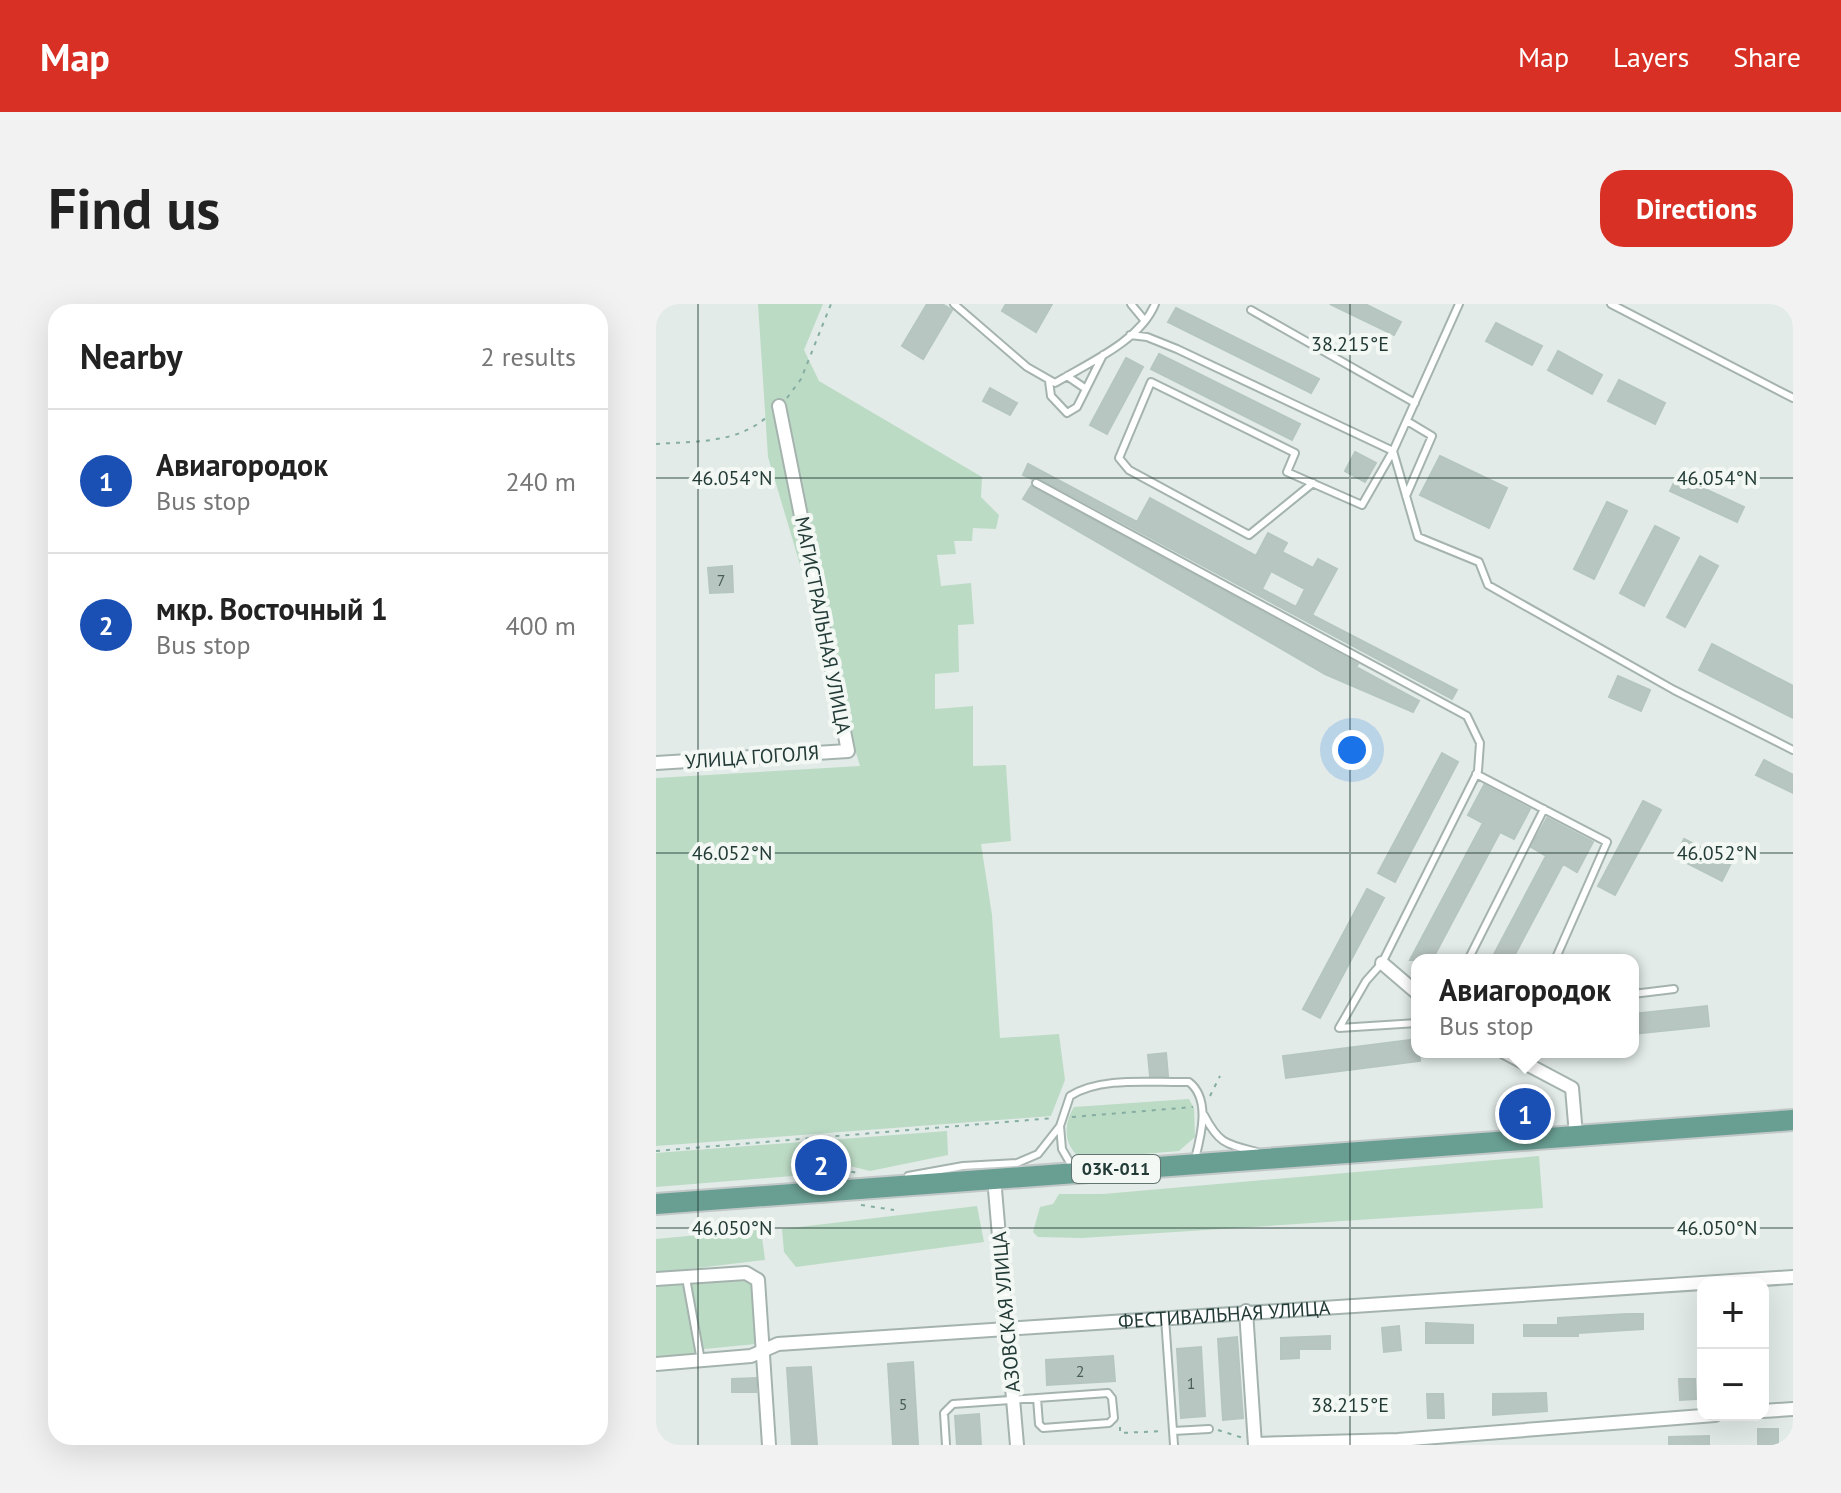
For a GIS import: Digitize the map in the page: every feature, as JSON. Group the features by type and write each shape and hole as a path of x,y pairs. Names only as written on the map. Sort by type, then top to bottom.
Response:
{"main road":[{"name":"03К-011","path":"656,1204 1793,1120"}],"street":[{"name":"МАГИСТРАЛЬНАЯ УЛИЦА","path":"779,406 848,751"},
{"name":"УЛИЦА ГОГОЛЯ","path":"656,763 848,751"},
{"path":"1382,963 1411,988"},
{"path":"1517,1058 1572,1088 1576,1135"},
{"name":"АЗОВСКАЯ УЛИЦА","path":"994,1178 1017,1445"},
{"path":"656,1279 746,1273 758,1280 769,1445"},
{"name":"ФЕСТИВАЛЬНАЯ УЛИЦА","path":"656,1364 751,1356 778,1344 1793,1277"},
{"path":"1246,1311 1255,1444 1398,1443 1697,1417"},
{"path":"1769,1411 1793,1409"}],"lane":[{"path":"954,304 1027,367 1055,383 1130,335 1145,321 1155,304"},
{"path":"1131,304 1145,321"},
{"path":"1313,483 1249,535 1129,470 1119,458 1151,382 1295,453 1287,472 1313,483 1362,505 1393,451 1459,304"},
{"path":"1611,304 1793,398"},
{"path":"1251,310 1415,403"},
{"path":"1130,335 1147,337 1177,349 1393,451 1418,537 1479,562 1488,585 1674,690 1793,750"},
{"path":"1049,381 1051,396 1067,413 1077,407 1105,352"},
{"path":"1067,376 1086,389"},
{"path":"1406,496 1432,436 1407,421"},
{"path":"1036,483 1467,716 1480,743 1476,774 1382,963 1366,981 1339,1028 1411,1023"},
{"path":"1476,774 1607,842 1558,954"},
{"path":"1471,954 1544,809"},
{"path":"1639,993 1674,989"},
{"path":"1075,1172 1062,1149 1060,1126 1070,1096 1083,1088 1133,1083 1189,1082 1195,1087 1214,1134 1224,1143 1275,1157"},
{"path":"1195,1163 1202,1109"},
{"path":"830,1191 963,1166 1017,1163 1038,1154 1060,1126"},
{"path":"686,1277 701,1361"},
{"path":"1165,1318 1174,1445"},
{"path":"946,1445 944,1413 953,1404 1013,1400 1037,1398 1108,1393 1112,1398 1112,1421 1043,1428 1039,1424 1037,1398"},
{"path":"1173,1431 1209,1429"}],"path":[{"path":"656,444 727,439 753,430 779,406 801,379 831,304"},
{"path":"656,1151 1062,1117 1202,1109 1220,1076"},
{"path":"1112,1421 1120,1425 1120,1433 1173,1431"},
{"path":"1209,1429 1228,1432 1255,1444"}],"green space":[{"path":"758,304 823,304 804,350 819,381 982,477 981,497 999,515 996,529 973,528 972,541 954,541 956,554 937,555 941,586 971,583 974,624 958,625 959,672 935,674 935,709 973,706 973,766 1006,765 1011,841 981,844 992,915 1000,1038 1059,1034 1065,1080 1051,1116 656,1146 656,778 860,766 768,457"},
{"path":"1189,1099 1194,1108 1195,1137 1179,1151 1083,1159 1068,1142 1068,1121 1074,1107"},
{"path":"947,1131 948,1155 870,1171 830,1161 809,1162 805,1175 656,1187 656,1153"},
{"path":"1539,1156 1543,1208 1082,1238 1038,1237 1033,1232 1040,1207 1053,1204 1059,1194 1103,1194"},
{"path":"977,1206 984,1242 796,1267 784,1252 782,1229"},
{"path":"761,1229 765,1260 656,1273 656,1239"},
{"path":"746,1276 755,1284 759,1337 756,1344 694,1350 694,1358 656,1362 656,1282"}],"building":[{"path":"927,304 942,304 952,310 923,359 902,346"},
{"path":"1006,304 1052,304 1036,332 1002,311"},
{"path":"1330,304 1365,304 1401,322 1394,335"},
{"path":"1176,308 1319,379 1311,393 1168,322"},
{"path":"1496,323 1542,346 1532,365 1486,341"},
{"path":"1558,351 1602,375 1592,394 1548,370"},
{"path":"1159,354 1300,424 1292,440 1151,369"},
{"path":"1126,358 1143,367 1107,434 1090,425"},
{"path":"1619,380 1665,403 1655,424 1608,401"},
{"path":"990,388 1017,403 1010,415 983,401"},
{"path":"1355,452 1376,463 1365,482 1345,471"},
{"path":"1440,456 1507,488 1489,528 1420,495"},
{"path":"1028,464 1137,522 1150,498 1256,556 1268,533 1287,543 1282,552 1313,568 1318,559 1337,569 1312,615 1457,690 1452,699 1039,478 1023,475","holes":["1271,571 1305,589 1296,607 1262,589"]},
{"path":"1677,476 1744,507 1737,522 1670,491"},
{"path":"1031,486 1358,664 1356,667 1419,701 1413,712 1325,674 1023,499"},
{"path":"1607,502 1627,511 1594,579 1574,569"},
{"path":"1655,526 1679,538 1644,606 1620,593"},
{"path":"1700,556 1718,566 1685,627 1667,617"},
{"path":"732,566 733,592 710,593 708,568"},
{"path":"1712,644 1793,686 1793,718 1699,670"},
{"path":"1618,676 1650,690 1641,711 1609,697"},
{"path":"1442,753 1458,762 1395,882 1378,873"},
{"path":"1764,760 1793,775 1793,793 1756,775"},
{"path":"1484,785 1530,809 1514,839 1500,832 1435,954 1413,954 1483,823 1468,815"},
{"path":"1643,801 1661,810 1615,895 1598,886"},
{"path":"1547,818 1593,842 1577,872 1563,864 1515,954 1494,954 1546,856 1531,847"},
{"path":"1684,839 1731,863 1722,881 1675,857"},
{"path":"1367,889 1384,898 1320,1018 1303,1009"},
{"path":"1707,1006 1709,1026 1639,1033 1639,1013"},
{"path":"1411,1040 1411,1058 1420,1058 1420,1061 1286,1078 1283,1056"},
{"path":"1166,1053 1168,1076 1150,1076 1148,1055"},
{"path":"1643,1314 1643,1329 1578,1333 1578,1336 1524,1336 1524,1325 1558,1325 1558,1318"},
{"path":"1426,1323 1473,1325 1473,1343 1426,1343"},
{"path":"1399,1326 1401,1350 1384,1352 1382,1328"},
{"path":"1330,1336 1330,1349 1299,1349 1299,1358 1281,1359 1281,1338"},
{"path":"1237,1337 1243,1418 1223,1420 1218,1339"},
{"path":"1201,1347 1205,1416 1181,1418 1177,1349"},
{"path":"1113,1356 1115,1381 1047,1385 1046,1360"},
{"path":"913,1362 918,1445 893,1445 888,1364"},
{"path":"811,1367 817,1445 792,1445 787,1368"},
{"path":"756,1378 756,1392 732,1392 732,1379"},
{"path":"1679,1379 1695,1379 1696,1399 1680,1400"},
{"path":"1546,1393 1547,1411 1493,1415 1493,1394"},
{"path":"1427,1394 1443,1394 1444,1418 1428,1418"},
{"path":"979,1414 981,1445 957,1445 955,1416"},
{"path":"1758,1429 1778,1429 1778,1445 1758,1445"},
{"path":"1709,1436 1709,1445 1669,1445 1669,1437"}],"place":[{"name":"Авиагородок","path":"1525,1114"},
{"name":"мкр. Восточный 1","path":"821,1165"}]}
